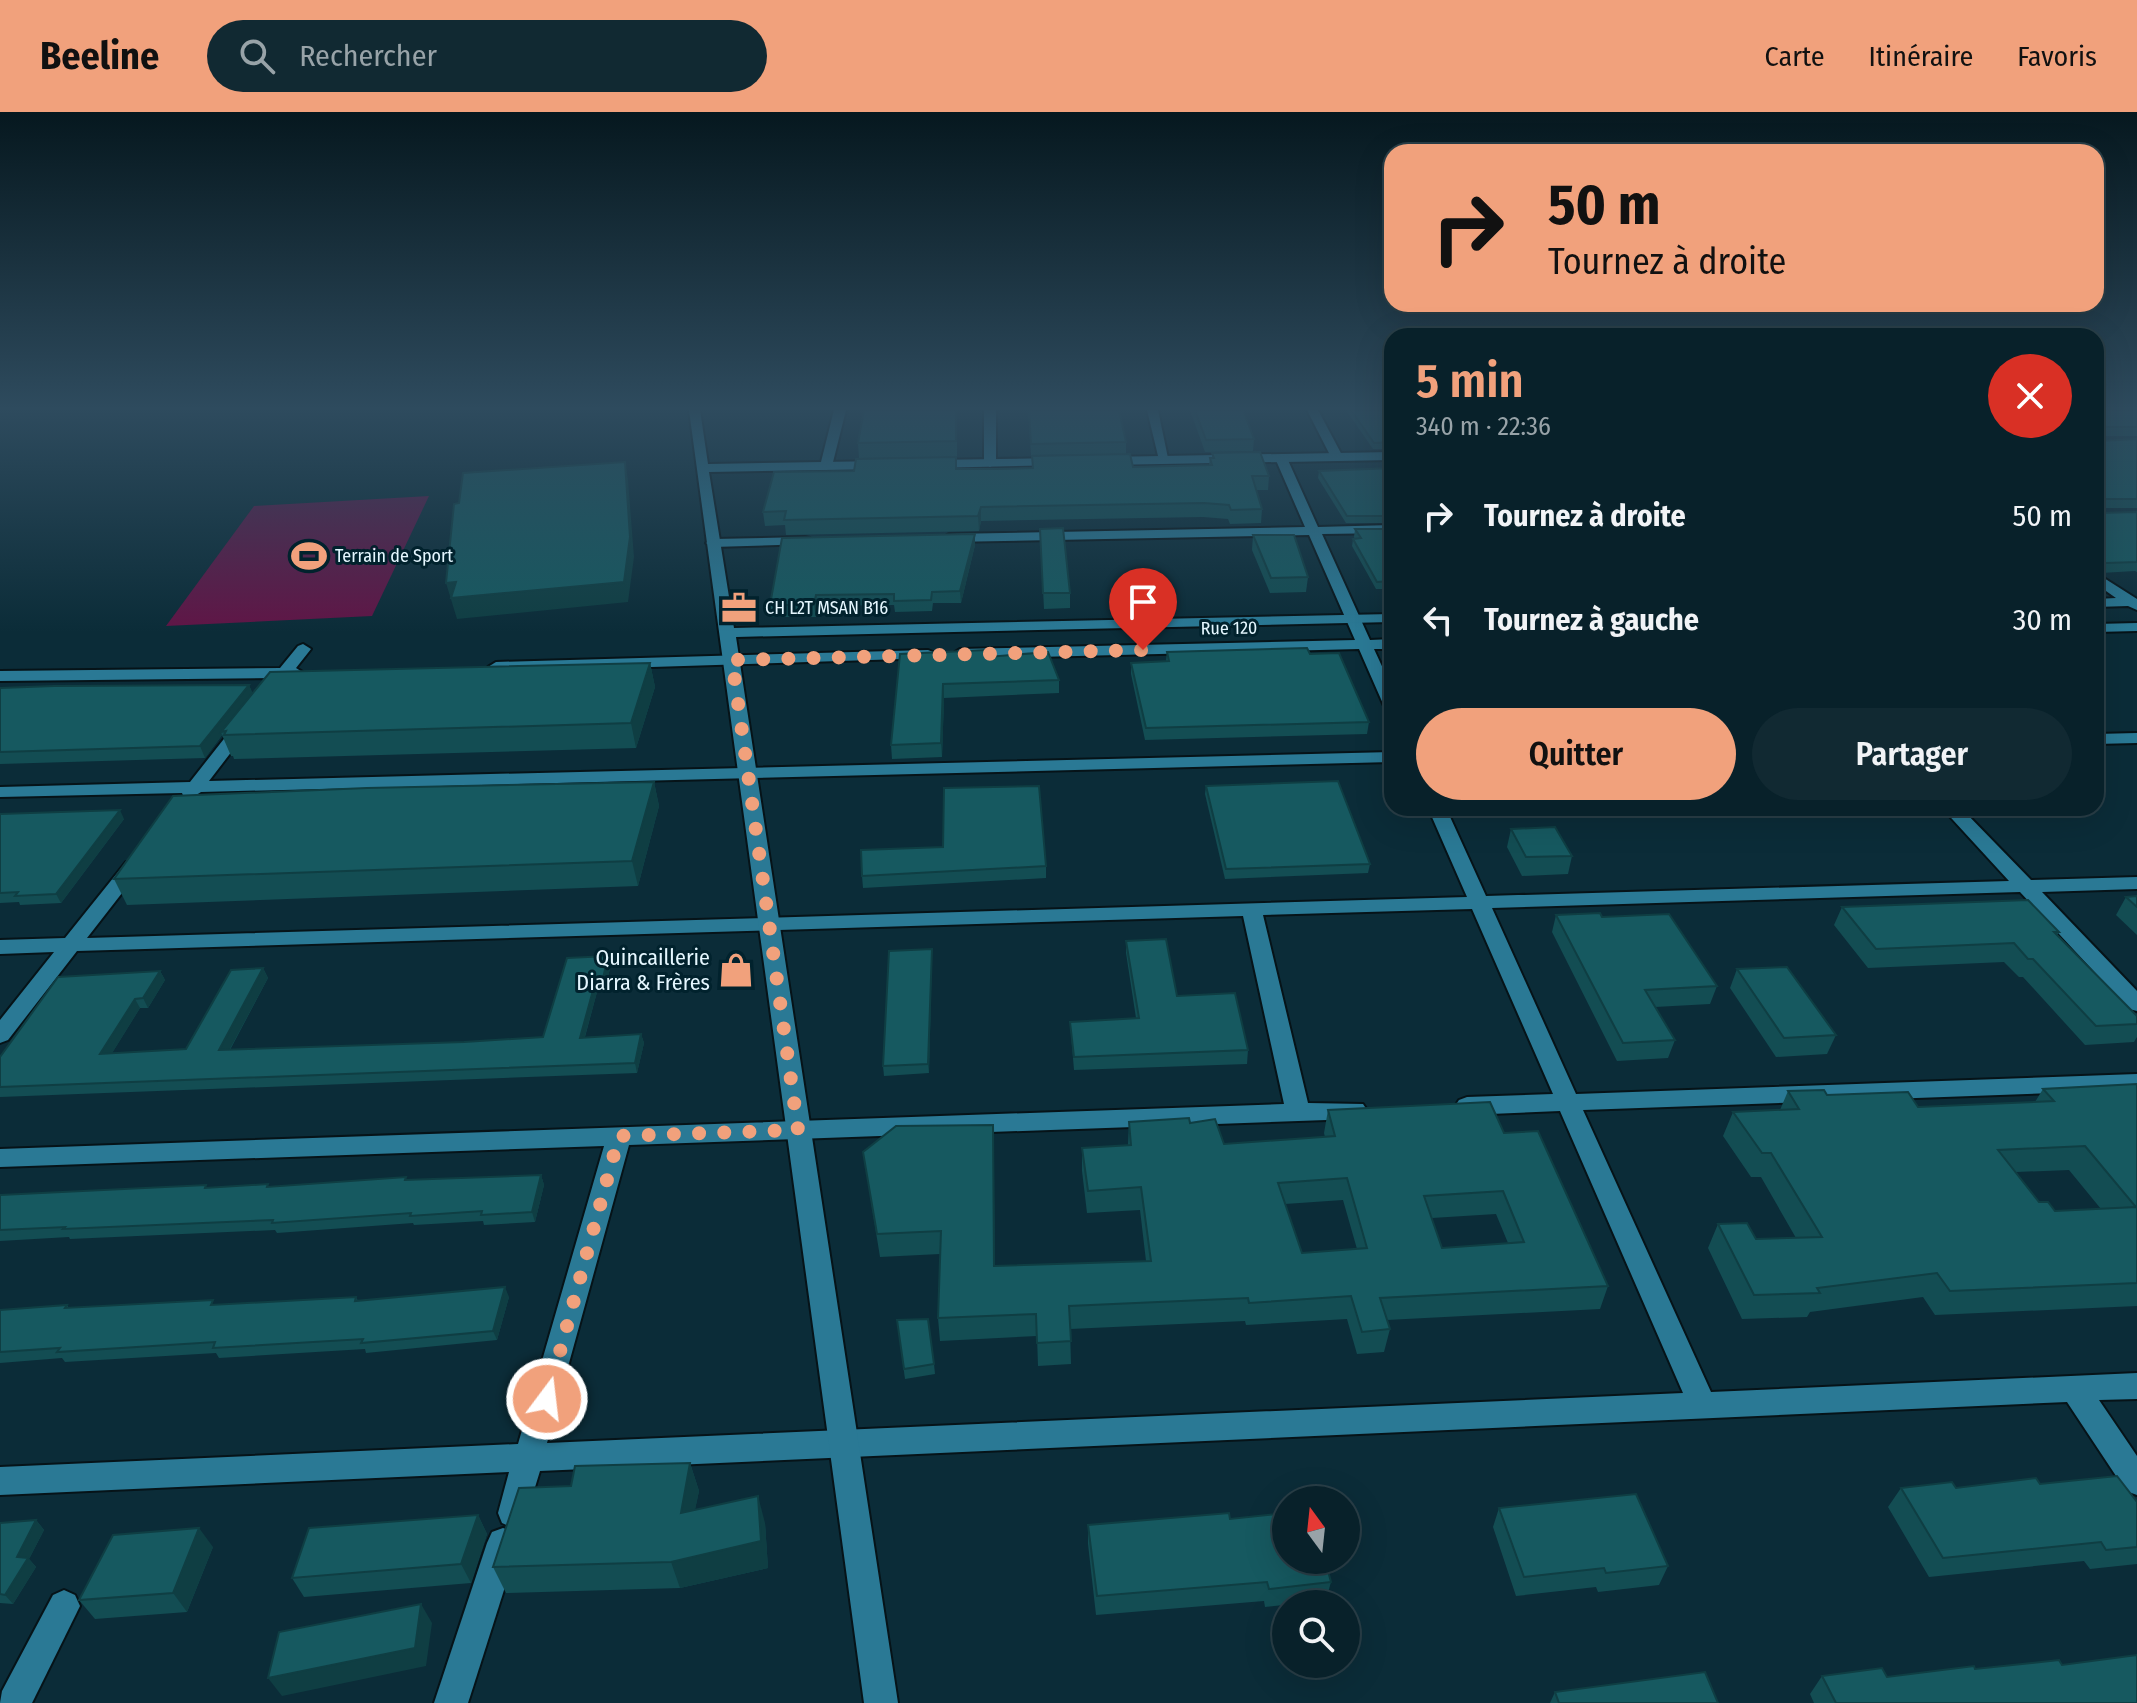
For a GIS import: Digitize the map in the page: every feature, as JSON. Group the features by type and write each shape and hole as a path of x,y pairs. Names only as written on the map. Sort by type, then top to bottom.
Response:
{"street":[{"path":"704,484 729,633 881,1703"},
{"path":"1293,484 1384,688"},
{"path":"935,538 1384,529"},
{"path":"713,543 824,541"},
{"path":"2104,582 2135,603"},
{"path":"2104,603 2135,603"},
{"path":"729,633 1384,618"},
{"path":"2104,628 2137,627"},
{"name":"Rue 120","path":"476,667 1384,644"},
{"path":"176,812 303,649"},
{"path":"0,676 317,672"},
{"path":"2104,739 2137,738"},
{"path":"0,792 1384,757"},
{"path":"1441,816 1703,1406"},
{"path":"1959,816 2137,1004"},
{"path":"0,1035 147,848"},
{"path":"0,947 2137,883"},
{"path":"1251,909 1298,1112"},
{"path":"1441,1106 2137,1082"},
{"path":"0,1158 1377,1109"},
{"path":"451,1703 531,1458 619,1136"},
{"path":"0,1481 2137,1386"},
{"path":"2075,1390 2137,1481"},
{"path":"14,1703 64,1606"}],"shaded area":[{"name":"Terrain de Sport","path":"429,496 372,616 166,626 254,506"}],"building":[{"path":"462,484 626,484 630,537 624,582 451,598 456,582 446,583 454,504 459,503"},
{"path":"771,484 1254,484 1262,509 1231,510 1229,505 1204,503 981,507 978,516 784,520 786,511 763,512"},
{"path":"1327,484 1384,484 1384,516 1347,516"},
{"path":"2104,484 2137,484 2137,499 2104,499"},
{"path":"2137,512 2137,562 2106,563 2104,513"},
{"path":"1063,528 1070,593 1043,593 1040,529"},
{"path":"1355,529 1384,529 1384,582 1377,582 1353,539 1361,538"},
{"path":"975,534 960,591 932,592 931,600 894,601 894,594 816,595 814,605 770,605 782,538"},
{"path":"1253,535 1294,535 1308,577 1271,578"},
{"path":"1307,648 1310,654 1339,653 1369,722 1146,728 1131,663 1169,661 1167,652"},
{"path":"986,650 987,657 1048,652 1059,680 943,684 941,743 891,745 900,654"},
{"path":"650,663 631,723 224,735 226,731 221,732 270,672"},
{"path":"249,685 200,746 0,752 0,688"},
{"path":"1338,781 1370,864 1226,869 1206,786"},
{"path":"654,782 632,861 114,879 173,796"},
{"path":"1039,786 1046,866 862,876 861,850 943,847 944,788"},
{"path":"120,810 56,894 15,896 18,892 0,893 0,814"},
{"path":"1555,827 1572,856 1526,857 1511,829"},
{"path":"2137,896 2137,907 2126,897"},
{"path":"2028,900 2059,932 2054,932 2137,1016 2137,1024 2096,1026 2014,943 1876,949 1842,907"},
{"path":"1600,913 1602,917 1669,914 1717,986 1645,990 1675,1040 1623,1043 1556,915"},
{"path":"1166,939 1177,996 1235,993 1248,1050 1074,1057 1070,1022 1139,1018 1126,941"},
{"path":"932,949 928,1064 883,1066 889,951"},
{"path":"608,956 602,983 595,983 580,1038 641,1034 635,1063 0,1087 0,1057 58,977 160,971 143,998 135,999 100,1054 186,1049 231,970 263,968 219,1050 464,1042 543,1037 567,958"},
{"path":"1787,967 1836,1035 1784,1038 1737,969"},
{"path":"2137,1084 2137,1283 1950,1291 1937,1273 1817,1288 1820,1293 1754,1295 1718,1224 1747,1223 1756,1239 1822,1237 1771,1153 1762,1153 1733,1112 1799,1109 1788,1091 1824,1090 1827,1095 1908,1092 1918,1107 2054,1101 2043,1089","holes":["2085,1146 2136,1207 2055,1211 2048,1202 2039,1202 1998,1150"]},
{"path":"1490,1102 1504,1133 1538,1131 1608,1286 1380,1298 1390,1329 1362,1332 1351,1296 1249,1303 1248,1298 1069,1306 1071,1341 1037,1343 1036,1314 938,1318 941,1231 877,1234 863,1152 896,1126 993,1125 994,1266 1151,1261 1141,1187 1088,1191 1082,1148 1131,1145 1129,1122 1189,1118 1190,1123 1215,1119 1224,1144 1335,1136 1328,1110","holes":["1347,1178 1367,1248 1302,1253 1278,1183","1503,1191 1524,1242 1442,1248 1424,1196"]},
{"path":"541,1175 532,1212 481,1215 482,1211 410,1216 411,1213 272,1223 273,1220 0,1230 0,1195 206,1185 205,1188 268,1184 267,1187 406,1177 405,1180"},
{"path":"505,1287 493,1331 361,1343 363,1339 213,1348 215,1342 57,1352 60,1348 0,1352 0,1310 213,1300 211,1305 356,1297 355,1301"},
{"path":"928,1319 934,1364 904,1369 897,1320"},
{"path":"690,1463 681,1513 758,1496 761,1541 671,1562 493,1567 519,1488 571,1486 575,1466"},
{"path":"2117,1476 2137,1502 2137,1547 2106,1550 2101,1542 1943,1558 1901,1488 1952,1482 1956,1488 2036,1478 2040,1484"},
{"path":"1636,1494 1668,1566 1606,1573 1604,1568 1524,1577 1499,1508"},
{"path":"1229,1513 1230,1519 1272,1514 1272,1574 1329,1574 1331,1582 1269,1589 1267,1582 1097,1596 1088,1525"},
{"path":"478,1515 461,1564 292,1578 309,1528"},
{"path":"36,1520 17,1557 28,1558 5,1595 0,1594 0,1523"},
{"path":"199,1528 173,1593 79,1600 113,1535"},
{"path":"421,1604 415,1648 268,1678 279,1632"},
{"path":"2137,1655 2137,1703 1836,1703 1822,1676 1882,1668 1887,1677 2059,1660 2062,1665"},
{"path":"1705,1672 1718,1703 1559,1703 1555,1692"}],"place":[{"name":"Terrain de Sport","path":"309,556"},
{"name":"CH L2T MSAN B16","path":"739,608"},
{"name":"Quincaillerie Diarra & Frères","path":"736,970"}],"route":[{"path":"547,1399 619,1136 798,1130 732,660 1143,650"}]}
